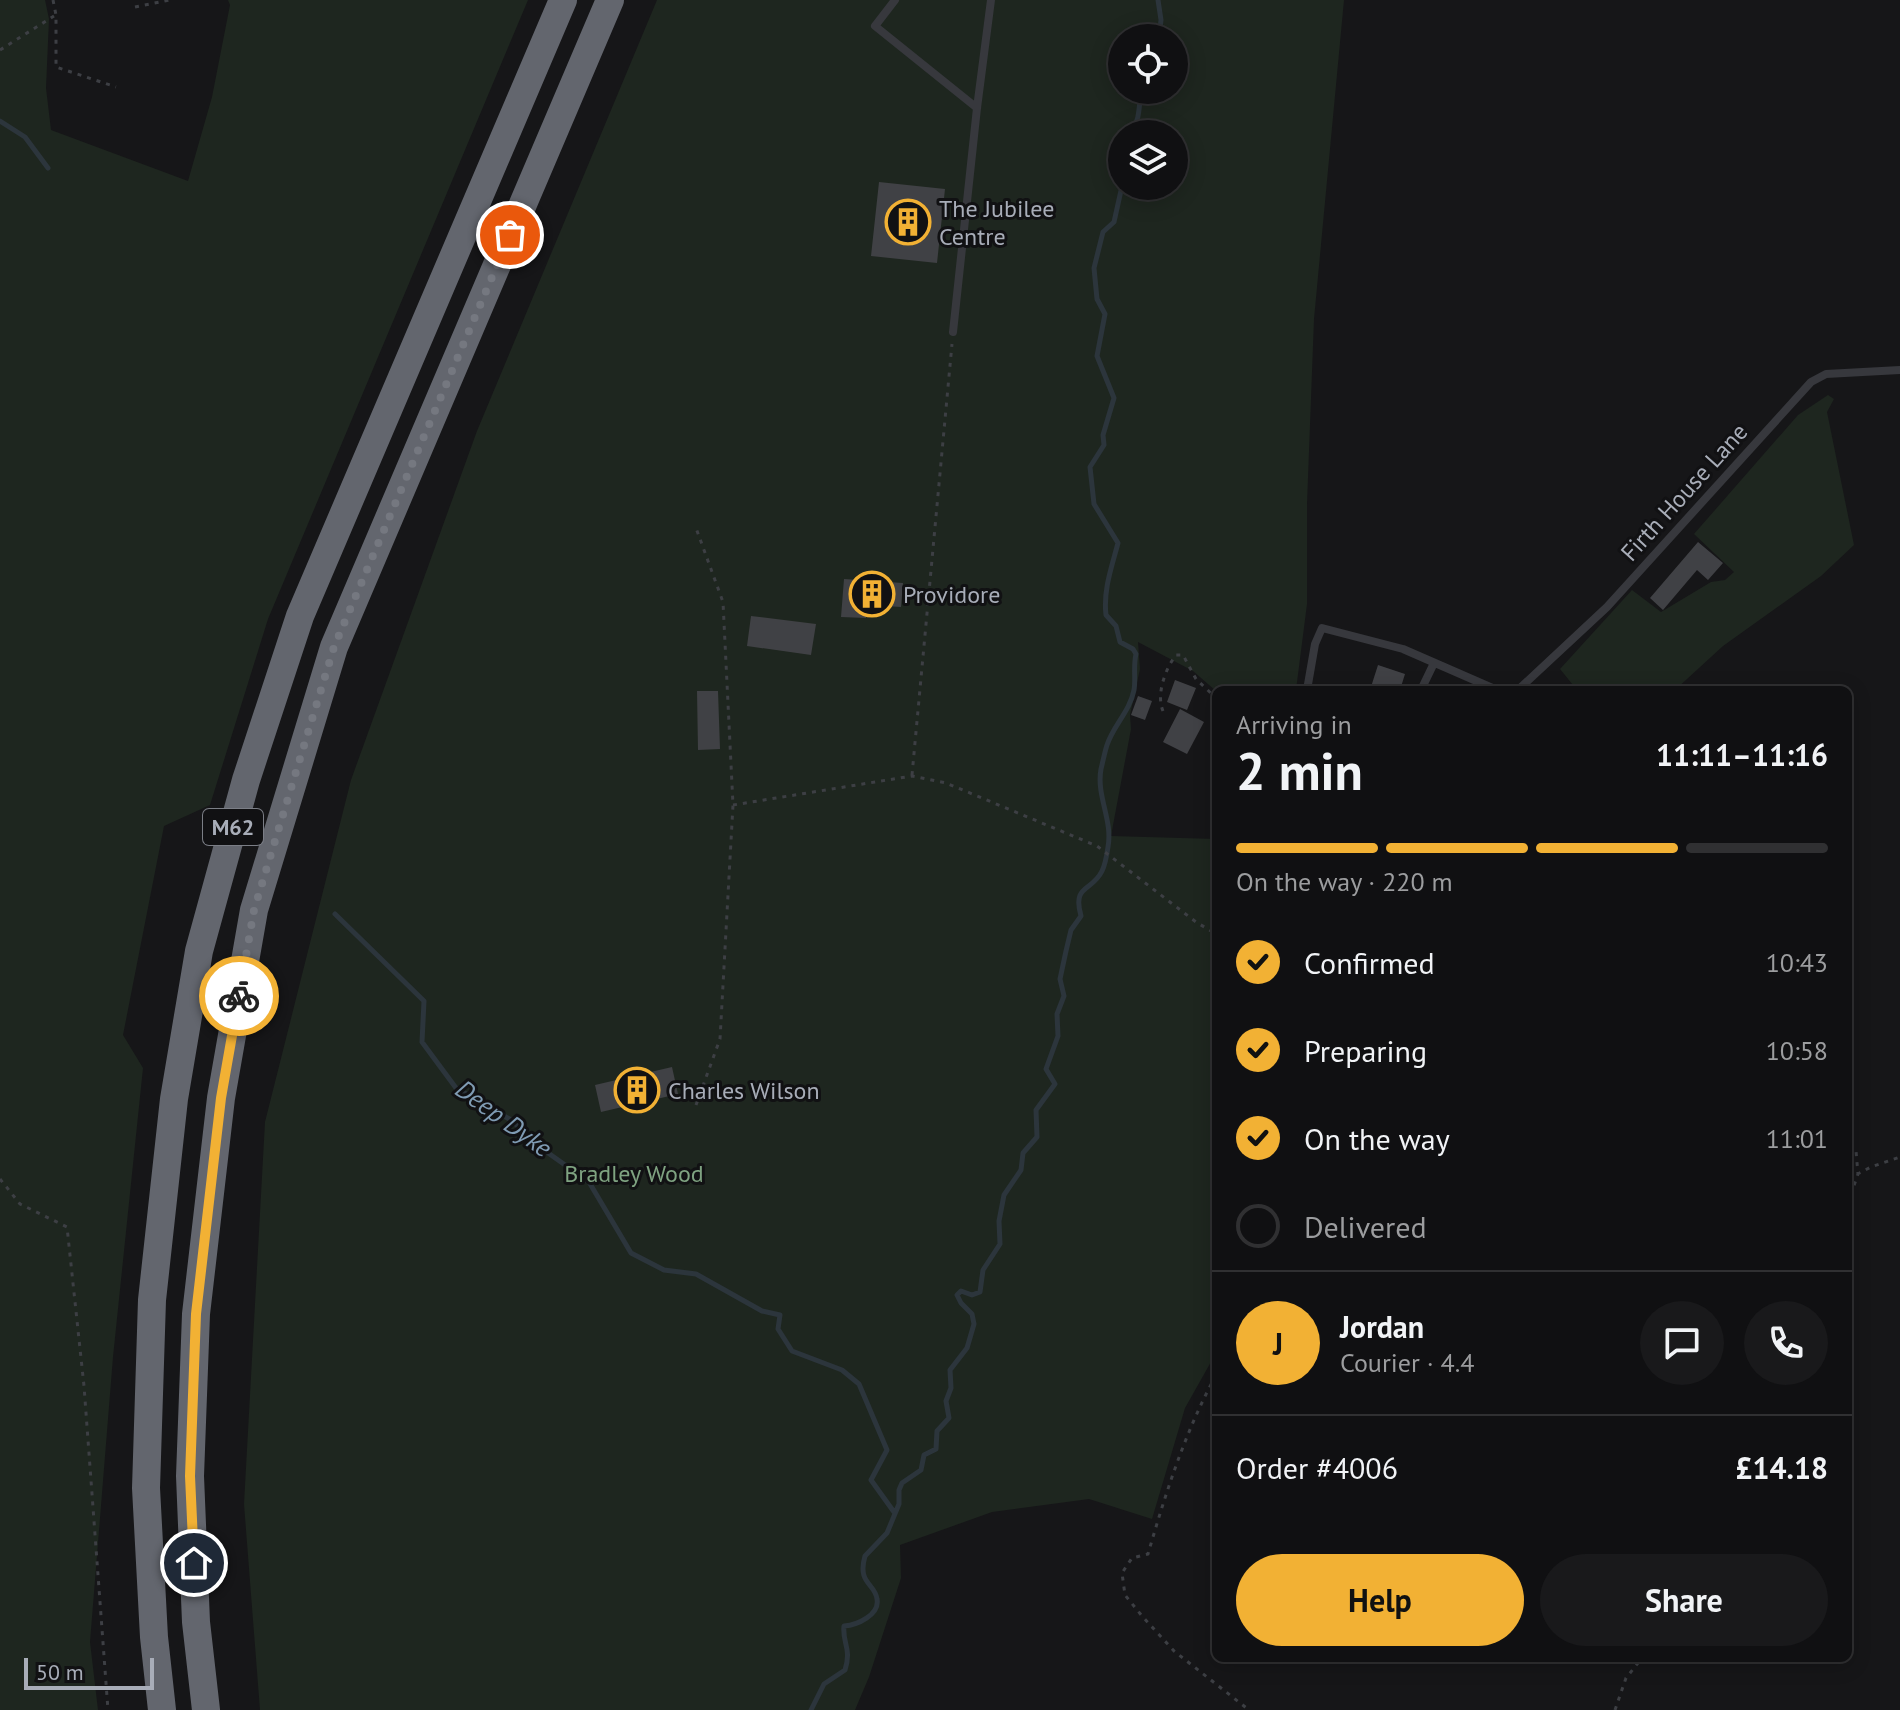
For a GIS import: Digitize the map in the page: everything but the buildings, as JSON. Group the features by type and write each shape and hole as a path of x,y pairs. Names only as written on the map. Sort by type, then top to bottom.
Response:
{"highway":[{"name":"M62","path":"162,1710 154,1637 146,1488 152,1300 174,1099 199,951 246,780 300,616 563,0"},
{"name":"M62","path":"206,1710 196,1622 190,1476 196,1314 221,1098 254,910 334,647 610,0"}],"lane":[{"path":"895,0 875,26 977,108"},
{"path":"953,332 991,0"},
{"name":"Firth House Lane","path":"1522,686 1607,607 1811,382 1826,374 1900,370"},
{"path":"1308,686 1315,644 1322,628 1403,649 1488,686"},
{"path":"1423,686 1434,663"}],"path":[{"path":"53,0 56,67 116,87"},
{"path":"135,7 170,0"},
{"path":"0,50 56,15"},
{"path":"912,776 953,332"},
{"path":"696,528 723,602 733,805 720,1039 696,1105"},
{"path":"1163,711 1159,703 1169,664 1176,655 1183,655 1196,679 1212,694"},
{"path":"733,805 912,776 946,783 1097,846 1212,932"},
{"path":"1852,1153 1856,1151 1858,1174 1852,1191"},
{"path":"1852,1177 1900,1157"},
{"path":"0,1179 20,1204 67,1227 84,1386 108,1710"},
{"path":"1212,1382 1197,1409 1170,1478 1148,1554 1132,1558 1122,1573 1125,1595 1174,1651 1249,1710"},
{"path":"1615,1710 1626,1678 1639,1662"}],"green space":[{"path":"0,0 45,0 49,19 46,88 51,130 188,181 212,97 230,5 228,0 528,0 268,619 210,805 164,826 123,1035 143,1068 113,1357 90,1642 98,1710 0,1710"},
{"name":"Bradley Wood","path":"657,0 1344,0 1314,319 1307,504 1307,604 1297,686 1212,688 1193,671 1138,642 1140,669 1111,836 1212,839 1212,1360 1185,1408 1152,1519 1089,1499 992,1512 900,1545 901,1578 855,1710 260,1710 244,1504 265,1122 351,780 477,431"},
{"path":"1828,395 1834,399 1827,412 1854,545 1821,576 1723,646 1679,686 1574,686 1560,669 1632,590 1661,612 1711,582 1725,580 1734,572 1694,534 1798,415"}],"waterway":[{"path":"1158,0 1161,24"},
{"path":"1137,120 1140,104"},
{"path":"0,121 25,137 48,168"},
{"path":"811,1710 824,1684 845,1670 848,1656 844,1626 866,1618 877,1605 876,1594 863,1572 865,1556 887,1533 899,1504 902,1483 921,1470 924,1455 936,1449 937,1431 949,1418 946,1401 951,1388 950,1370 967,1348 974,1324 972,1314 957,1295 961,1291 972,1295 980,1292 983,1270 1000,1244 999,1221 1004,1195 1021,1170 1023,1153 1037,1137 1036,1110 1055,1084 1046,1069 1058,1036 1057,1014 1064,996 1060,979 1071,930 1081,916 1079,898 1098,878 1106,856 1109,837 1101,769 1106,747 1132,698 1136,654 1120,642 1116,626 1106,615 1107,587 1118,543 1094,504 1090,467 1104,445 1103,435 1114,398 1097,356 1105,314 1097,299 1094,268 1103,232 1114,222 1119,200"},
{"name":"Deep Dyke","path":"335,914 424,1001 422,1042 456,1088 511,1120 544,1150 589,1182 631,1253 664,1270 696,1274 762,1311 780,1315 778,1329 792,1351 842,1370 859,1384 887,1450 871,1480 894,1512"}],"way so far":[{"path":"239,996 254,910 334,647 510,235"}],"place":[{"name":"The Jubilee Centre","path":"908,222"},
{"name":"Providore","path":"872,594"},
{"name":"Charles Wilson","path":"637,1090"}],"route":[{"path":"194,1563 190,1476 196,1314 221,1098 239,996"}]}
